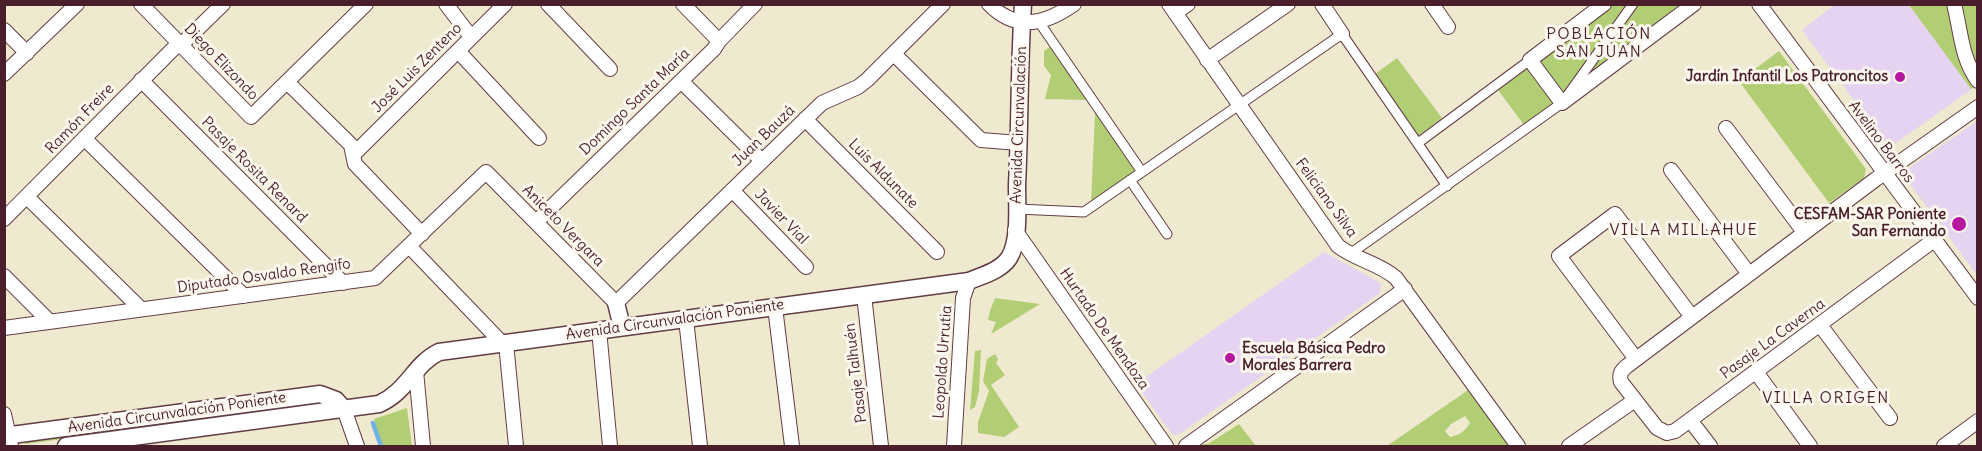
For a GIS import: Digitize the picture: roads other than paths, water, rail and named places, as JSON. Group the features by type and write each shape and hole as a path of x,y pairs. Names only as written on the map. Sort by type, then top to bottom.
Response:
{"street":[{"path":"4,74 77,4"},
{"name":"Diego Elizondo","path":"141,4 251,117 287,81"},
{"name":"Ramón Freire","path":"4,219 141,81 223,4"},
{"path":"366,4 287,81 351,145 355,164 422,234"},
{"path":"446,4 471,37"},
{"name":"José Luis Zenteno","path":"353,155 505,4"},
{"path":"548,4 610,69"},
{"path":"683,4 719,41"},
{"name":"Domingo Santa María","path":"536,222 714,49 755,4"},
{"name":"Juan Bauzá","path":"616,303 822,103 831,97 858,87 943,4"},
{"path":"989,4 1005,16 1022,23 1039,22 1057,17 1074,4"},
{"name":"Avenida Circunvalación","path":"1015,238 1023,4"},
{"path":"1172,9 1188,4"},
{"path":"1207,60 1288,4"},
{"path":"1322,4 1447,186"},
{"path":"1432,4 1448,27"},
{"path":"1418,143 1604,4"},
{"path":"1562,103 1633,4"},
{"path":"1350,254 1562,103 1694,4"},
{"name":"Avelino Barros","path":"1759,4 1977,298"},
{"path":"1954,4 1965,57 1977,81"},
{"name":"Feliciano Silva","path":"1172,9 1338,246 1388,271 1396,278 1518,447"},
{"path":"1039,22 1142,172"},
{"path":"4,30 27,53"},
{"path":"1017,209 1084,212 1342,34"},
{"path":"458,51 539,138"},
{"path":"894,54 981,140 1019,143"},
{"path":"1530,60 1562,103"},
{"name":"Pasaje Rosita Renard","path":"141,81 343,282"},
{"path":"681,81 762,161"},
{"path":"1569,447 1635,400 1621,382 1622,370 1804,232 1977,107"},
{"name":"Luis Aldunate","path":"805,119 938,252"},
{"path":"1726,128 1804,232"},
{"path":"84,138 244,296"},
{"path":"1671,170 1749,274"},
{"name":"Diputado Osvaldo Rengifo","path":"4,328 375,278 486,172"},
{"name":"Aniceto Vergara","path":"486,172 616,303"},
{"path":"1130,180 1167,234"},
{"name":"Javier Vial","path":"732,190 806,267"},
{"path":"27,197 141,309"},
{"path":"1636,359 1559,256 1615,214 1692,317"},
{"name":"Avenida Circunvalación Poniente","path":"66,447 380,404 404,386 430,356 439,351 969,281 1002,266 1009,258 1015,238"},
{"name":"Hurtado De Mendoza","path":"1015,238 1166,447"},
{"name":"Pasaje La Caverna","path":"1635,400 1662,432 1676,431 1934,240"},
{"path":"409,246 504,343 516,447"},
{"path":"4,276 50,322"},
{"name":"Leopoldo Urrutia","path":"954,447 963,298 969,281"},
{"path":"1186,447 1405,289"},
{"name":"Pasaje Talhuén","path":"864,295 881,447"},
{"path":"616,303 622,327"},
{"path":"775,307 792,447"},
{"path":"686,319 700,447"},
{"path":"1820,325 1890,418"},
{"path":"599,330 610,447"},
{"path":"416,371 423,447"},
{"path":"1756,372 1810,447"},
{"name":"Avenida Circunvalación Poniente","path":"8,439 320,394 336,400 344,409"},
{"path":"344,409 357,447"},
{"path":"4,414 8,439"},
{"path":"1690,420 1710,447"},
{"path":"1944,447 1977,421"}],"waterway":[{"path":"373,423 381,446"}],"place":[{"name":"Jardín Infantil Los Patroncitos","path":"1900,77"},
{"name":"CESFAM-SAR Poniente San Fernando","path":"1959,224"},
{"name":"Escuela Básica Pedro Morales Barrera","path":"1230,358"}],"district":[{"name":"POBLACIÓN SAN JUAN","path":"1599,43"},
{"name":"VILLA MILLAHUE","path":"1684,230"},
{"name":"VILLA ORIGEN","path":"1826,398"}]}
